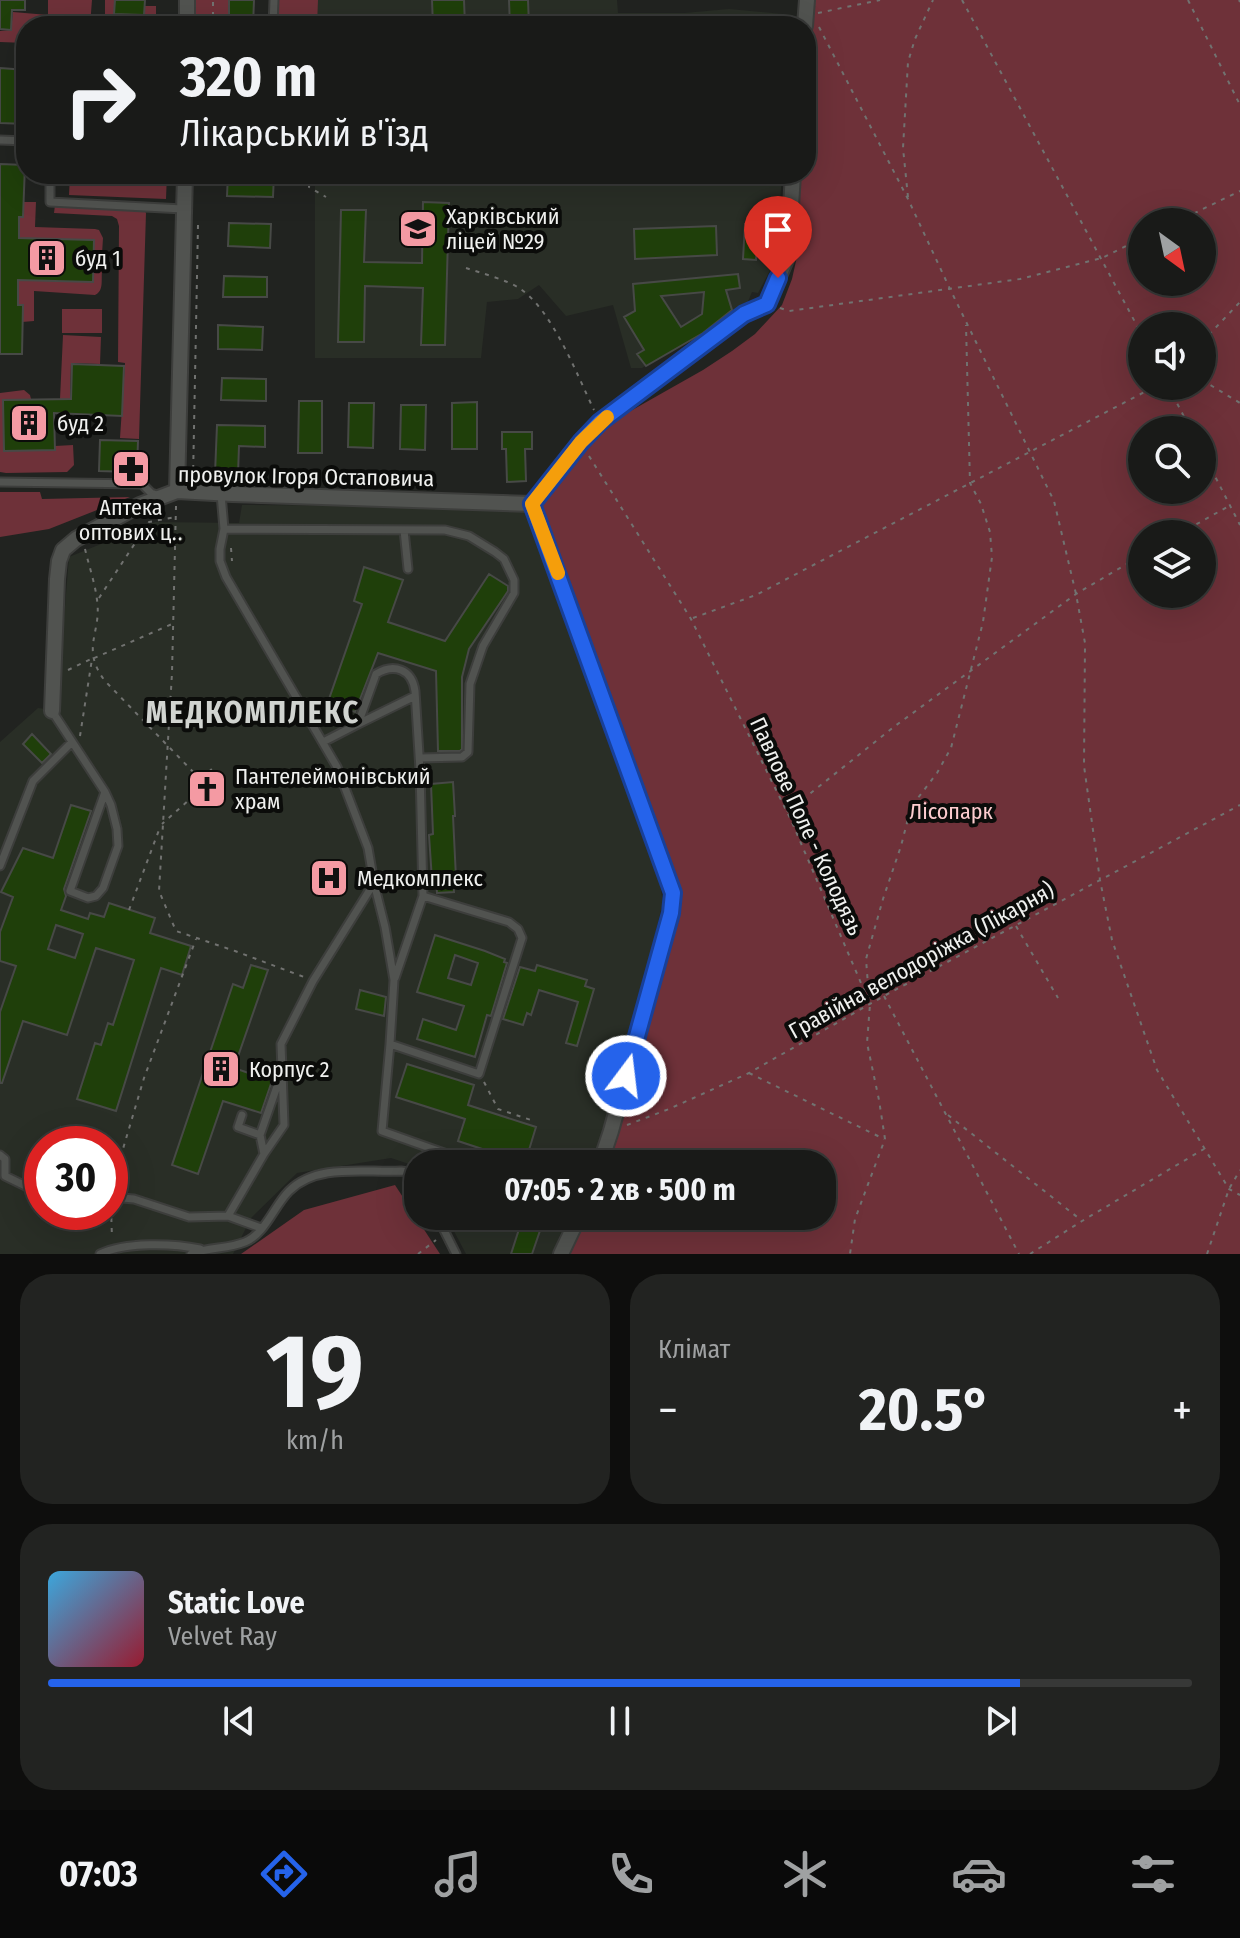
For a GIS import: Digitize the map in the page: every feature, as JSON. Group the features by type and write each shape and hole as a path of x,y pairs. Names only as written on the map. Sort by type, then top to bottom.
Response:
{"street":[{"path":"177,491 185,184"},
{"path":"605,1150 671,913 673,893 532,504 600,422 744,314 767,304 788,255 792,184"},
{"name":"провулок Ігоря Остаповича","path":"52,711 57,579 63,550 81,536 140,505 177,491 532,504"},
{"path":"561,1254 572,1230"}],"lane":[{"path":"50,184 50,202 185,209"},
{"path":"0,482 142,484 161,497"},
{"path":"221,494 228,529 220,549 220,561 226,577 337,767 368,848 394,980 382,1131 436,1150"},
{"path":"228,529 445,530 469,536 504,559 514,580 514,593 483,646 470,684 468,752 462,757 420,758"},
{"path":"404,530 408,569"},
{"path":"359,720 373,677 380,671 395,668 414,681 420,758 423,896 394,980"},
{"path":"323,742 359,720 415,696"},
{"path":"52,711 105,792 117,829 118,846 103,888 96,896 88,898 70,891 105,792"},
{"path":"0,866 33,781 72,742"},
{"path":"228,1216 284,1125 281,1044 313,981 374,883"},
{"path":"390,1044 479,1074 522,938 518,929 509,922 423,896"},
{"path":"264,1154 260,1135 281,1074"},
{"path":"242,1115 238,1127 260,1135"},
{"path":"0,1155 5,1159 5,1176 24,1185"},
{"path":"191,1254 247,1242 290,1191 306,1179 325,1173 404,1171"},
{"path":"128,1198 189,1217 228,1216 261,1228"},
{"path":"444,1230 456,1254"},
{"path":"100,1254 113,1248 178,1245 202,1250"}],"path":[{"path":"816,18 880,0"},
{"path":"908,199 903,148 908,62 933,0"},
{"path":"962,0 1130,312"},
{"path":"1188,0 1240,105"},
{"path":"816,34 908,199 1054,501 1085,643 1084,766 1112,940 1157,1070 1229,1189 1240,1195"},
{"path":"309,184 326,197"},
{"path":"1205,208 1240,191"},
{"path":"193,492 198,219"},
{"path":"767,304 789,311 1020,279 1102,258 1128,245"},
{"path":"466,268 519,288 539,307 552,324 600,422"},
{"path":"1216,327 1240,302"},
{"path":"870,1004 866,959 883,899 911,807 937,773 951,748 983,622 992,557 990,532 970,483 966,321"},
{"path":"1216,388 1240,403"},
{"path":"691,619 756,595 1129,400"},
{"name":"Павлове Поле - Колодязь","path":"581,442 691,619 787,812 870,1004 867,1043 885,1139 855,1219 850,1254"},
{"path":"1216,478 1240,525"},
{"path":"177,491 159,891 176,931 313,981"},
{"path":"1204,520 1230,505"},
{"path":"97,600 149,522 176,516"},
{"path":"228,529 232,567"},
{"path":"78,751 92,659 97,600 81,536"},
{"path":"787,812 970,671 1076,594 1128,563"},
{"path":"53,678 173,624"},
{"path":"92,659 105,681 200,779"},
{"path":"310,701 359,720"},
{"path":"129,910 161,825 189,800 200,779 212,769 219,776"},
{"name":"Гравійна велодоріжка (Лікарня)","path":"611,1131 749,1073 884,996 1240,805"},
{"path":"1016,925 1058,998"},
{"path":"128,1131 144,1078 197,938"},
{"path":"884,996 1019,1254"},
{"path":"749,1073 885,1139"},
{"path":"479,1074 498,1109 534,1121"},
{"path":"946,1114 1082,1221"},
{"path":"1030,1254 1205,1149"},
{"path":"1207,1254 1229,1189 1240,1170"},
{"path":"112,1230 113,1248"},
{"path":"418,1254 446,1234"}],"shaded area":[{"path":"315,0 617,0 618,13 729,9 793,15 793,16 315,16"},
{"path":"315,184 781,184 776,259 758,293 752,292 747,304 730,320 642,368 631,368 613,305 566,316 539,285 518,299 487,302 481,358 315,358"},
{"name":"Медкомплекс","path":"242,505 527,507 655,854 663,902 612,1112 596,1150 404,1150 404,1162 391,1158 297,1173 251,1218 233,1254 0,1254 0,742 38,708 61,711 60,668 69,557 155,522 239,523"},
{"path":"453,1230 562,1230 552,1254 466,1254"}],"green space":[{"path":"48,0 92,0 91,16 16,16 16,43 0,42 0,31 11,30 13,12 48,15"},
{"path":"105,0 115,0 115,14 144,15 145,6 156,6 156,16 105,16"},
{"path":"195,0 229,0 229,16 195,16"},
{"path":"279,0 318,0 317,16 278,16"},
{"name":"Лісопарк","path":"815,0 1240,0 1240,1254 570,1254 578,1230 836,1230 836,1150 604,1150 673,916 667,856 540,505 590,439 604,426 703,370 755,334 782,305 798,252 800,184 816,184"},
{"path":"70,184 167,184 166,199 69,195"},
{"path":"24,202 36,202 35,227 99,230 103,238 102,254 94,254 94,240 19,238 19,217"},
{"path":"55,205 144,210 146,213 139,439 120,438 125,363 118,362 117,219 112,216 54,213"},
{"path":"93,271 102,271 102,285 98,293 34,291 34,321 22,322 18,280 92,282"},
{"path":"62,309 102,309 102,333 62,333"},
{"path":"63,335 101,337 100,364 71,363 70,399 60,399"},
{"path":"24,390 31,399 3,400 4,451 54,450 55,446 73,445 74,465 67,472 0,472 0,393"},
{"path":"0,492 40,492 42,499 130,497 49,529 0,537"},
{"path":"395,1185 404,1199 404,1230 424,1230 440,1254 241,1254 304,1210"}],"building":[{"path":"0,0 25,0 25,10 12,10 11,30 0,29"},
{"path":"115,0 145,0 144,15 114,14"},
{"path":"229,0 254,0 253,16 229,16"},
{"path":"432,0 464,0 465,16 433,16"},
{"path":"509,0 528,0 529,16 510,16"},
{"path":"0,68 16,69 16,124 0,123"},
{"name":"буд 1","path":"0,164 16,165 16,184 24,184 19,238 94,240 93,282 18,280 18,305 23,305 22,354 0,354"},
{"path":"228,184 274,184 273,197 227,196"},
{"path":"423,202 449,203 445,345 421,345 423,288 365,286 364,342 338,342 341,210 366,210 364,262 422,263"},
{"path":"229,223 271,224 270,248 228,246"},
{"path":"745,224 758,225 756,260 743,259"},
{"path":"716,226 717,255 635,259 634,229"},
{"path":"738,274 740,288 726,290 732,310 703,333 646,366 637,354 644,350 624,317 635,311 633,284","holes":["704,292 702,314 681,327 661,296"]},
{"path":"224,276 267,277 267,297 223,297"},
{"path":"218,325 263,327 262,350 218,349"},
{"path":"72,364 124,366 122,416 54,413 55,450 4,451 3,400 71,399"},
{"path":"222,378 266,379 266,401 221,400"},
{"path":"299,401 322,401 322,453 298,453"},
{"path":"477,402 477,449 452,449 452,403"},
{"path":"349,403 374,403 373,448 348,447"},
{"path":"401,405 426,405 425,450 400,449"},
{"path":"217,425 265,426 265,447 239,446 238,475 215,474"},
{"path":"502,432 532,432 532,449 525,449 526,481 507,482"},
{"path":"100,440 138,441 137,469 132,472 99,471"},
{"path":"364,567 403,580 388,622 445,641 489,574 508,586 508,591 469,649 462,677 460,751 438,751 436,671 378,653 355,712 328,702 362,604 354,601"},
{"path":"32,734 51,754 42,763 23,744"},
{"path":"453,782 454,892 437,893 436,880 432,880 429,835 433,834 431,784"},
{"path":"71,805 91,811 64,889 66,896 61,910 88,919 90,913 104,917 109,903 155,918 150,933 191,946 182,975 161,968 116,1111 77,1099 95,1043 101,1045 108,1023 113,1025 134,960 96,948 67,1035 23,1021 0,1083 0,1012 16,966 0,961 0,932 13,897 1,892 23,848 53,858","holes":["56,925 83,934 75,958 48,949"]},
{"path":"435,935 485,951 505,959 507,963 475,1057 417,1039 423,1019 456,1030 464,1006 417,992","holes":["455,955 478,963 471,985 448,978"]},
{"name":"Корпус 2","path":"251,965 268,970 234,1068 260,1077 263,1071 274,1075 261,1113 223,1101 198,1174 172,1165 233,984 243,988"},
{"path":"537,965 587,980 585,986 594,989 577,1046 566,1043 578,1002 539,990 531,1015 527,1013 523,1025 503,1019 520,967 535,971"},
{"path":"360,990 386,997 384,1016 356,1009"},
{"path":"407,1064 474,1085 468,1105 536,1127 529,1150 485,1150 458,1141 465,1119 396,1097"},
{"path":"519,1230 540,1230 532,1254 511,1254"}],"slow traffic":[{"path":"558,573 532,504 581,442 607,417"}],"place":[{"name":"Харківський ліцей №29","path":"418,229"},
{"name":"буд 1","path":"47,258"},
{"name":"буд 2","path":"29,423"},
{"name":"Аптека оптових ц‥","path":"131,469"},
{"name":"Пантелеймонівський храм","path":"207,789"},
{"name":"Медкомплекс","path":"329,878"},
{"name":"Корпус 2","path":"221,1069"}],"district":[{"name":"МЕДКОМПЛЕКС","path":"253,713"}],"route":[{"path":"626,1076 671,913 673,893 532,504 600,422 744,314 767,304 778,278"}]}
